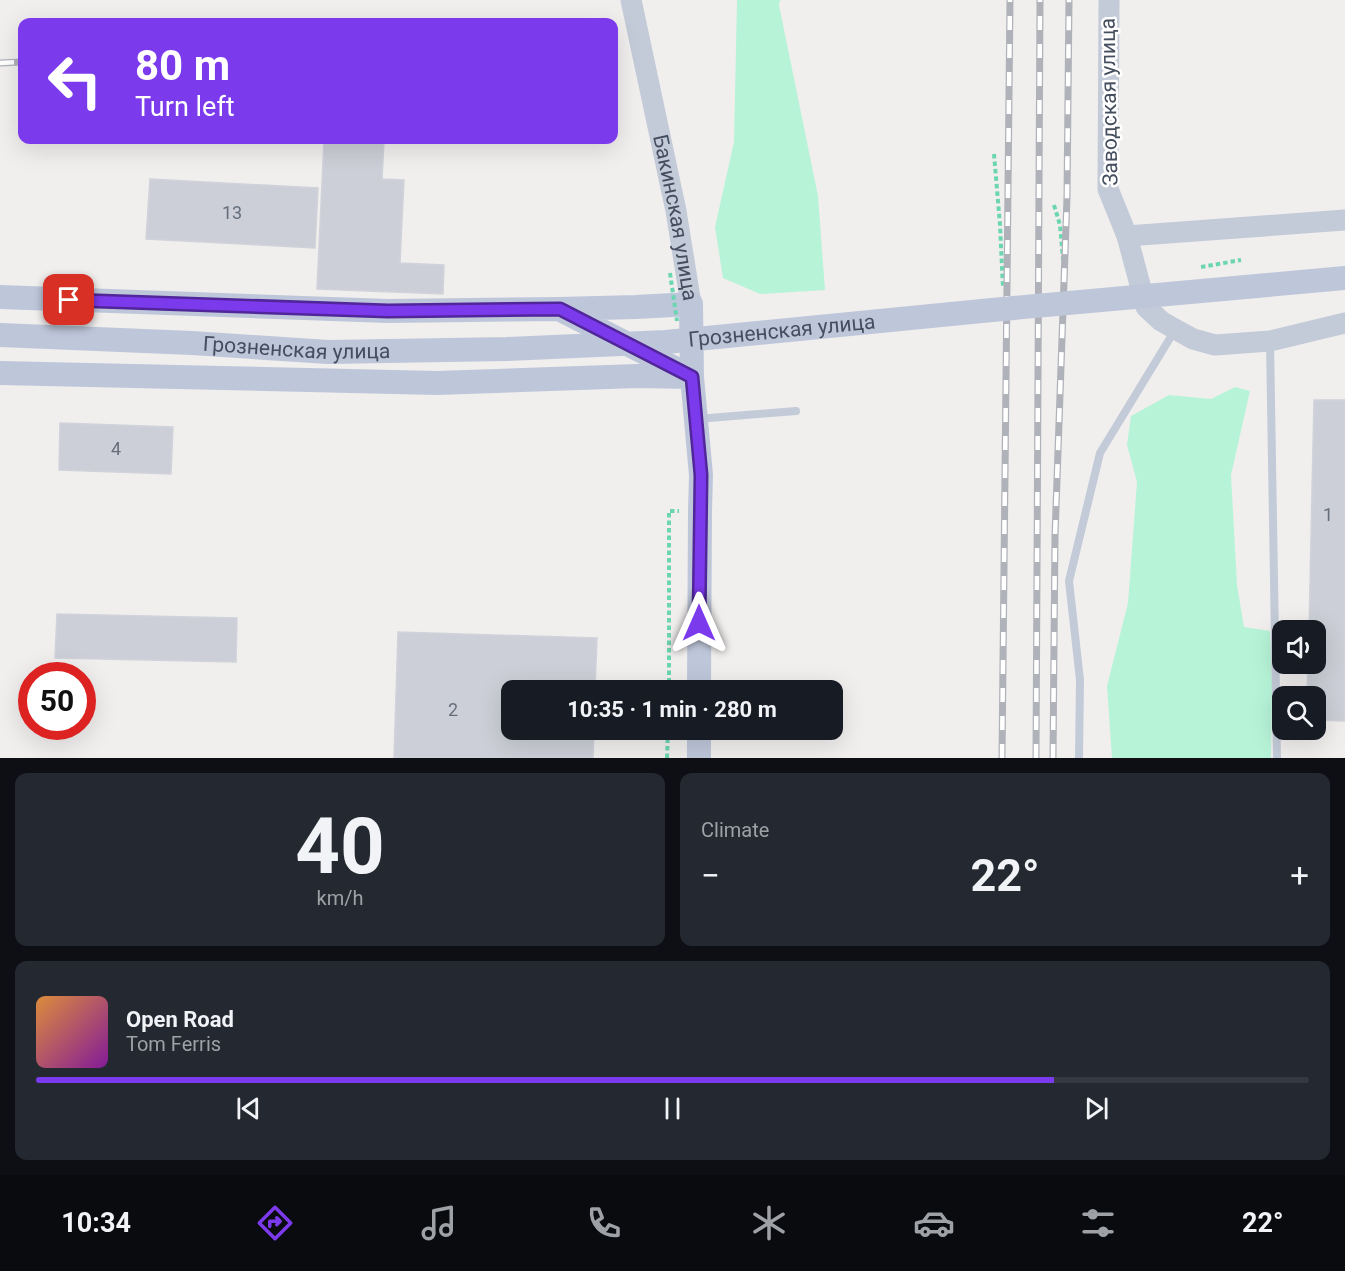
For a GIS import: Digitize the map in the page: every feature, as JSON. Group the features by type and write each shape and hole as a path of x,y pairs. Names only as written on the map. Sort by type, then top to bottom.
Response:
{"main road":[{"name":"Грозненская улица","path":"0,335 192,343 328,352 518,349 666,342 933,315 1345,278"},
{"path":"0,297 388,311 560,309 691,304"},
{"name":"Бакинская улица","path":"691,304 692,377 701,475 699,680"},
{"path":"560,309 692,377"},
{"path":"0,373 437,383 637,376 692,377"},
{"path":"699,740 699,758"}],"street":[{"name":"Бакинская улица","path":"631,0 676,211 691,304"},
{"name":"Заводская улица","path":"1109,0 1108,189 1127,236 1146,307 1161,321 1175,329 1194,339 1215,345 1270,341 1345,323"},
{"path":"1127,236 1345,220"}],"lane":[{"path":"1079,758 1080,680 1069,581 1100,453 1175,329"},
{"path":"1270,341 1277,758"},
{"path":"697,419 796,411"}],"path":[{"path":"994,154 1003,295"},
{"path":"1054,205 1060,225 1065,288"},
{"path":"670,273 677,325"},
{"path":"669,680 669,511 686,512"},
{"path":"667,758 668,740"}],"green space":[{"path":"737,0 780,0 779,5 818,196 825,290 760,294 723,278 715,227 734,142"},
{"path":"1235,387 1250,391 1231,475 1237,585 1244,627 1270,631 1271,758 1112,758 1107,686 1128,603 1137,482 1127,445 1131,416 1169,395 1211,399"}],"building":[{"path":"324,144 384,144 382,179 404,180 400,263 444,265 443,294 317,289"},
{"path":"150,179 318,188 315,248 146,239"},
{"path":"1314,400 1345,400 1345,721 1326,720 1326,686 1307,686 1308,674 1326,674 1326,620 1309,620"},
{"path":"60,423 173,427 171,474 59,470"},
{"path":"57,614 237,618 236,662 55,658"},
{"path":"398,632 597,638 595,680 501,680 501,740 594,740 593,758 394,758"}],"railway":[{"path":"1002,758 1010,0"},
{"path":"1036,758 1040,0"},
{"path":"1053,758 1055,536 1067,197 1069,0"},
{"path":"0,63 18,62"}],"route":[{"path":"69,300 388,311 560,309 692,377 701,475 699,623"}]}
